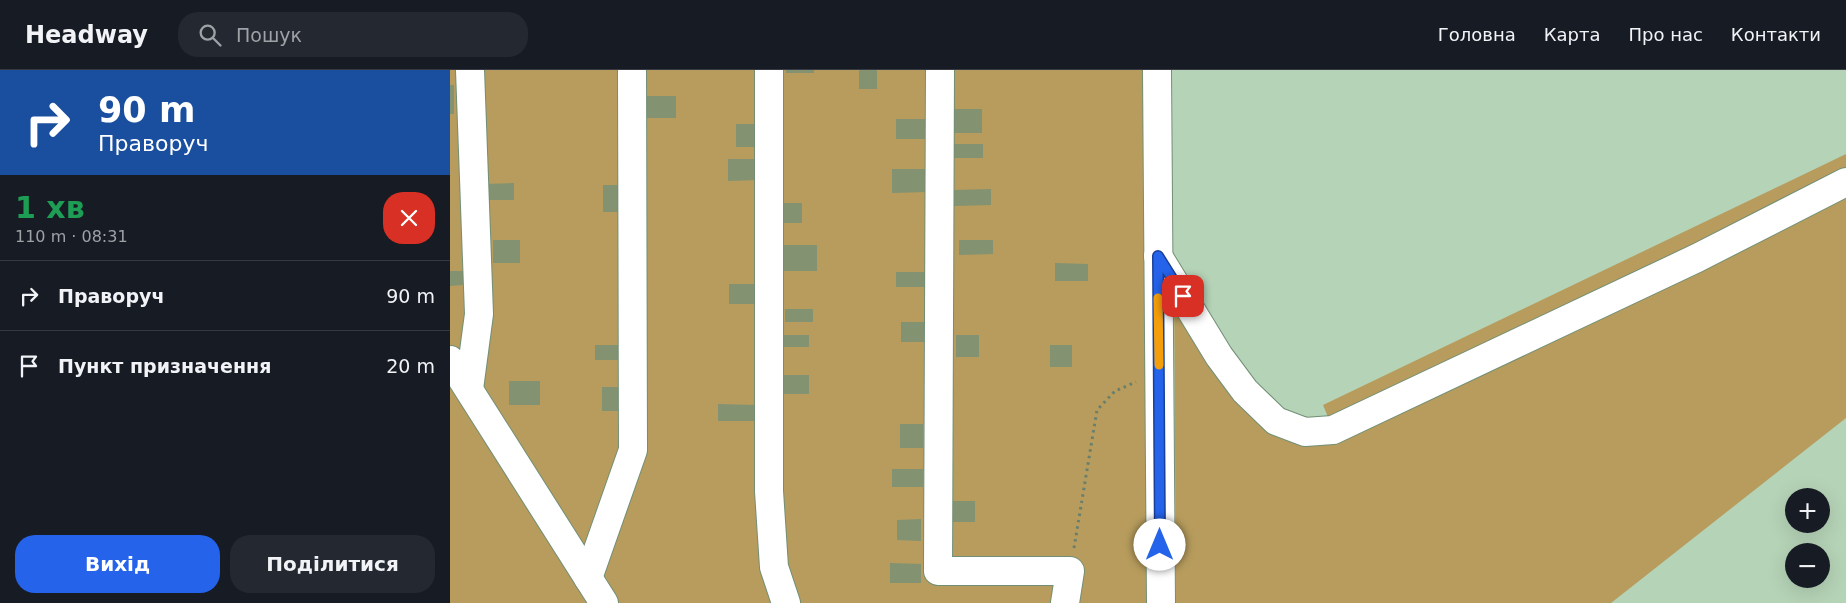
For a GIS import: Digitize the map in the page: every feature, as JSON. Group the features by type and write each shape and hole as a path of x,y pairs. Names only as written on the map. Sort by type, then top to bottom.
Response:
{"street":[{"path":"469,389 479,314 470,70"},
{"path":"588,578 633,450 632,70"},
{"path":"769,70 769,491 774,567 786,603"},
{"path":"940,70 938,572 1070,571 1065,603"},
{"path":"1157,70 1161,603"},
{"path":"1158,256 1219,356 1244,391 1276,421 1305,432 1333,430 1697,258 1846,182"},
{"path":"450,360 604,603"}],"path":[{"path":"1070,571 1097,410 1115,391 1159,371"}],"shaded area":[{"path":"450,70 1143,70 1147,603 450,603"},
{"path":"1846,154 1846,418 1611,603 1176,603 1174,281 1276,421 1333,429 1323,405"}],"building":[{"path":"786,70 814,70 814,73 786,73"},
{"path":"859,70 877,70 877,89 859,89"},
{"path":"450,85 454,85 454,114 450,114"},
{"path":"646,96 676,96 676,118 646,118"},
{"path":"952,109 982,109 982,133 952,133"},
{"path":"896,119 927,119 927,139 896,139"},
{"path":"736,124 759,124 759,147 736,147"},
{"path":"954,144 983,144 983,158 954,158"},
{"path":"728,159 759,159 758,180 728,181"},
{"path":"892,169 926,169 926,192 892,193"},
{"path":"514,183 514,200 483,200 483,184"},
{"path":"603,185 624,185 624,212 603,212"},
{"path":"991,189 991,205 954,206 954,190"},
{"path":"783,203 802,203 802,223 783,223"},
{"path":"493,240 520,240 520,263 493,263"},
{"path":"959,240 993,240 993,254 959,255"},
{"path":"784,245 817,245 817,271 784,271"},
{"path":"1055,263 1088,264 1088,281 1055,281"},
{"path":"450,271 463,271 463,285 450,286"},
{"path":"896,272 927,272 927,287 896,287"},
{"path":"729,284 758,284 758,304 729,304"},
{"path":"785,309 813,309 813,322 785,322"},
{"path":"901,322 927,322 927,342 901,342"},
{"path":"783,335 809,335 809,347 782,347"},
{"path":"956,335 979,335 979,357 956,357"},
{"path":"595,345 626,345 626,360 595,360"},
{"path":"1050,345 1072,345 1072,367 1050,367"},
{"path":"778,375 809,375 809,394 778,394"},
{"path":"509,381 540,381 540,405 509,405"},
{"path":"602,387 624,387 624,411 602,411"},
{"path":"718,404 756,405 756,421 718,421"},
{"path":"900,424 923,424 923,448 900,448"},
{"path":"892,469 923,469 923,487 892,487"},
{"path":"948,501 975,501 975,522 948,522"},
{"path":"921,519 921,541 897,540 897,520"},
{"path":"890,563 921,564 921,583 890,583"}],"slow traffic":[{"path":"1158,298 1159,365"}],"route":[{"path":"1160,545 1158,256 1183,296"}]}
